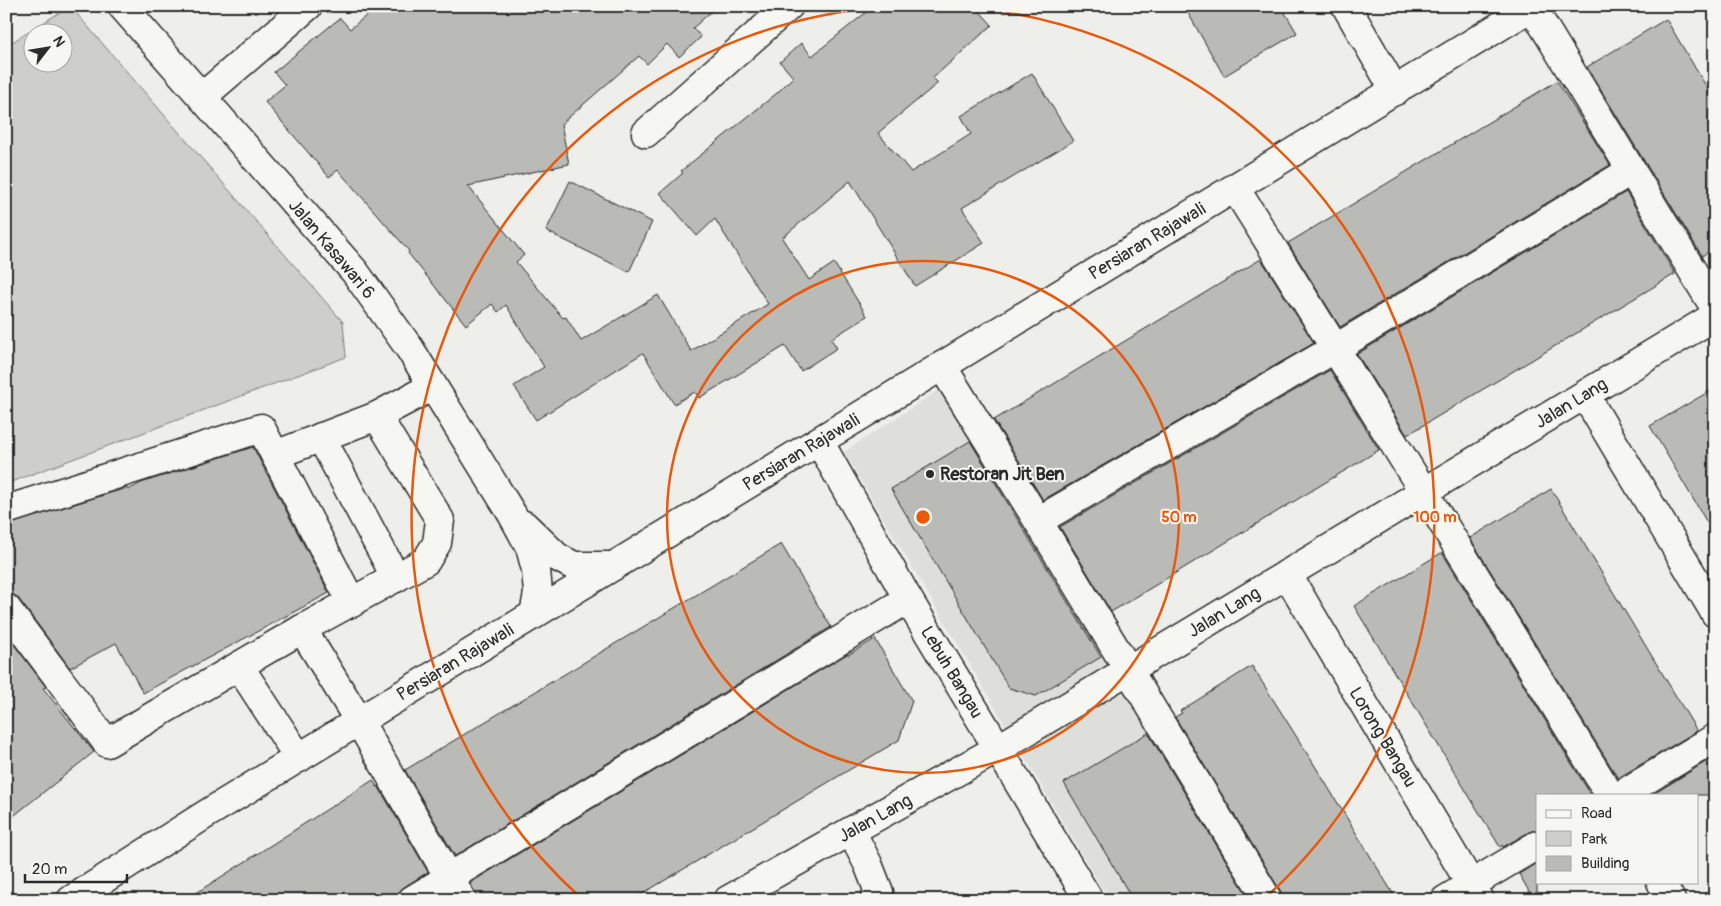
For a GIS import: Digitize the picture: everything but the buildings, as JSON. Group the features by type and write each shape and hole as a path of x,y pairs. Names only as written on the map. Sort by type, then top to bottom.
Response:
{"street":[{"name":"Jalan Kasawari 6","path":"122,6 355,272 410,350 512,514"},
{"path":"202,97 308,6"},
{"path":"646,133 789,6"},
{"path":"1346,6 1395,90"},
{"path":"1533,7 1715,308"},
{"name":"Persiaran Rajawali","path":"71,900 359,721 1533,7"},
{"path":"1038,520 1336,348 1632,170"},
{"path":"1235,188 1336,348 1609,794"},
{"name":"Jalan Lang","path":"728,900 999,748 1715,316"},
{"path":"942,366 1038,520 1268,900"},
{"path":"275,455 377,416 433,386"},
{"path":"1585,395 1715,613"},
{"path":"6,608 107,742 302,629 352,603 426,560 437,543 440,520 377,416"},
{"path":"6,510 261,428 352,603"},
{"path":"321,437 396,578"},
{"name":"Lebuh Bangau","path":"819,441 908,599 1089,900"},
{"path":"512,514 557,557 574,566 614,566"},
{"path":"512,514 530,547 536,570 538,593 534,615"},
{"name":"Lorong Bangau","path":"1287,574 1475,892"},
{"path":"412,900 455,889 908,599"},
{"path":"302,629 359,721 455,889"},
{"path":"239,666 299,758"},
{"path":"1623,794 1715,738"},
{"path":"851,831 875,880 879,892 874,900"},
{"path":"1446,900 1475,892 1536,846"},
{"path":"1662,884 1671,900"}],"shaded area":[{"path":"945,386 1258,900 1109,900 844,452"}],"green space":[{"path":"70,6 343,322 346,357 6,484 6,46 22,36 22,72 72,72 72,22 44,22"}],"place":[{"name":"Restoran Jit Ben","path":"930,474"}]}
